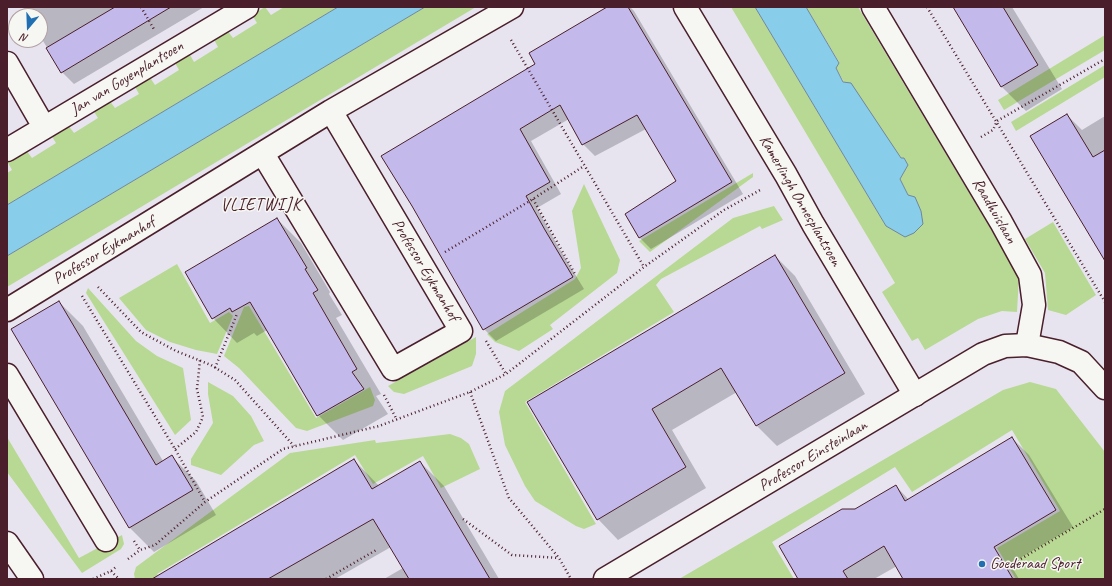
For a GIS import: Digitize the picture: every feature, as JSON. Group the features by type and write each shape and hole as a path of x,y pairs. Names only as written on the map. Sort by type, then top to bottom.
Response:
{"street":[{"name":"Jan van Goyenplantsoen","path":"7,150 247,7"},
{"name":"Kamerlingh Onnesplantsoen","path":"685,7 786,175 813,224 915,395"},
{"name":"Raadhuislaan","path":"873,7 959,151 1030,275 1034,305 1027,345"},
{"name":"Professor Eykmanhof","path":"7,310 331,111 504,12"},
{"path":"7,63 44,127"},
{"name":"Professor Eykmanhof","path":"263,154 393,369 462,331 331,111"},
{"path":"1027,345 1059,352 1081,362 1105,388"},
{"name":"Professor Einsteinlaan","path":"604,579 984,354 1005,346 1027,345"},
{"path":"7,375 106,540"},
{"path":"7,543 32,579"}],"path":[{"path":"928,7 1105,302"},
{"path":"504,12 584,166 644,267"},
{"path":"959,151 993,130 997,121 1105,59"},
{"path":"422,265 533,199 584,166"},
{"path":"93,579 111,571 140,550 154,545 205,502 283,449 379,426 470,392 506,374 644,267 724,210 786,175"},
{"path":"533,199 575,274"},
{"path":"75,269 99,287 141,332 176,351 200,360 235,380 294,447"},
{"path":"75,269 205,502"},
{"path":"215,368 236,314"},
{"path":"462,331 481,334 506,374"},
{"path":"175,449 196,432 203,417 197,390 200,360"},
{"path":"470,392 509,498 559,558 571,579"},
{"path":"1014,563 1105,509"},
{"path":"463,520 512,555 559,558"},
{"path":"326,579 378,549"},
{"path":"111,571 119,579"}],"green space":[{"path":"265,7 271,15 284,7 338,7 7,205 7,173 12,170 7,161 26,150 32,158 56,143 51,135 68,125 74,133 98,118 93,110 109,100 115,108 139,94 134,85 149,76 155,85 179,70 174,61 189,53 194,62 218,47 213,38 227,30 233,38 257,23 252,15"},
{"path":"425,7 476,7 7,287 7,256"},
{"path":"731,7 755,7 886,226 908,195 900,179 908,165 904,158 901,158 844,82 836,68 839,62 806,7 858,7 1019,276 1017,312 1002,311 978,319 925,350 918,338 912,341 882,292 895,283"},
{"path":"1105,35 1105,50 1004,110 998,100"},
{"path":"1105,65 1105,77 1016,131 1011,122"},
{"path":"753,173 753,177 650,252 639,241"},
{"path":"584,184 620,260 617,273 550,325 553,329 519,351 495,342 487,334 575,279 581,268 572,211"},
{"path":"774,206 783,220 762,229 760,226 661,279 656,285 674,312 525,402 596,524 584,529 576,526 535,501 525,486 505,445 499,412 505,391 733,218"},
{"path":"1053,222 1096,295 1066,315 1048,310 1045,273 1025,239"},
{"path":"177,264 210,323 229,312 233,316 217,354 196,350 170,342 146,330 119,298"},
{"path":"88,288 136,341 157,356 183,368 191,420 175,435 86,293"},
{"path":"249,306 316,418 370,387 375,400 373,406 307,431 296,428 239,368 224,356 244,307"},
{"path":"476,337 476,354 472,366 404,394 394,392 388,386"},
{"path":"208,382 233,396 251,416 264,441 254,445 221,475 191,465 191,459 213,423 208,394"},
{"path":"1030,382 1056,389 1105,452 1105,579 1016,579 997,548 1060,511 1012,430 912,492 895,467 772,542 794,579 679,579 1003,390"},
{"path":"450,434 461,438 469,444 480,469 441,488 423,456 373,484 355,455 157,574 160,579 135,579 134,574 136,567 290,453 375,440 376,443"},
{"path":"7,437 79,558 122,535 124,544 121,549 82,573 7,472"}],"water":[{"path":"338,7 425,7 7,256 7,205"},
{"path":"755,7 806,7 839,63 836,68 843,82 851,83 901,158 904,158 908,165 900,179 908,195 915,197 921,211 923,224 914,233 905,237 886,226"}],"building":[{"path":"115,7 171,7 61,73 46,48"},
{"path":"607,7 628,7 732,182 639,238 625,214 676,181 637,115 582,145 560,105 520,129 550,182 526,196 573,277 483,330 412,206 381,156 535,64 529,53"},
{"path":"953,7 1003,7 1038,65 1001,87"},
{"path":"1067,114 1093,157 1105,150 1105,261 1030,136"},
{"path":"277,218 307,268 305,269 318,290 313,293 357,369 352,372 364,389 317,416 250,302 232,312 230,308 212,319 185,272"},
{"path":"775,255 845,373 756,426 721,368 652,409 686,467 597,520 527,402"},
{"path":"59,301 156,465 172,455 193,490 129,528 11,329"},
{"path":"1012,437 1056,510 994,547 1013,579 903,579 884,546 843,571 848,579 798,579 779,546 842,509 855,509 896,485 905,501"},
{"path":"354,459 372,489 420,461 490,579 409,579 373,519 268,579 152,579"}],"place":[{"name":"Goederaad Sport","path":"982,564"}],"district":[{"name":"VLIETWIJK","path":"261,206"}]}
